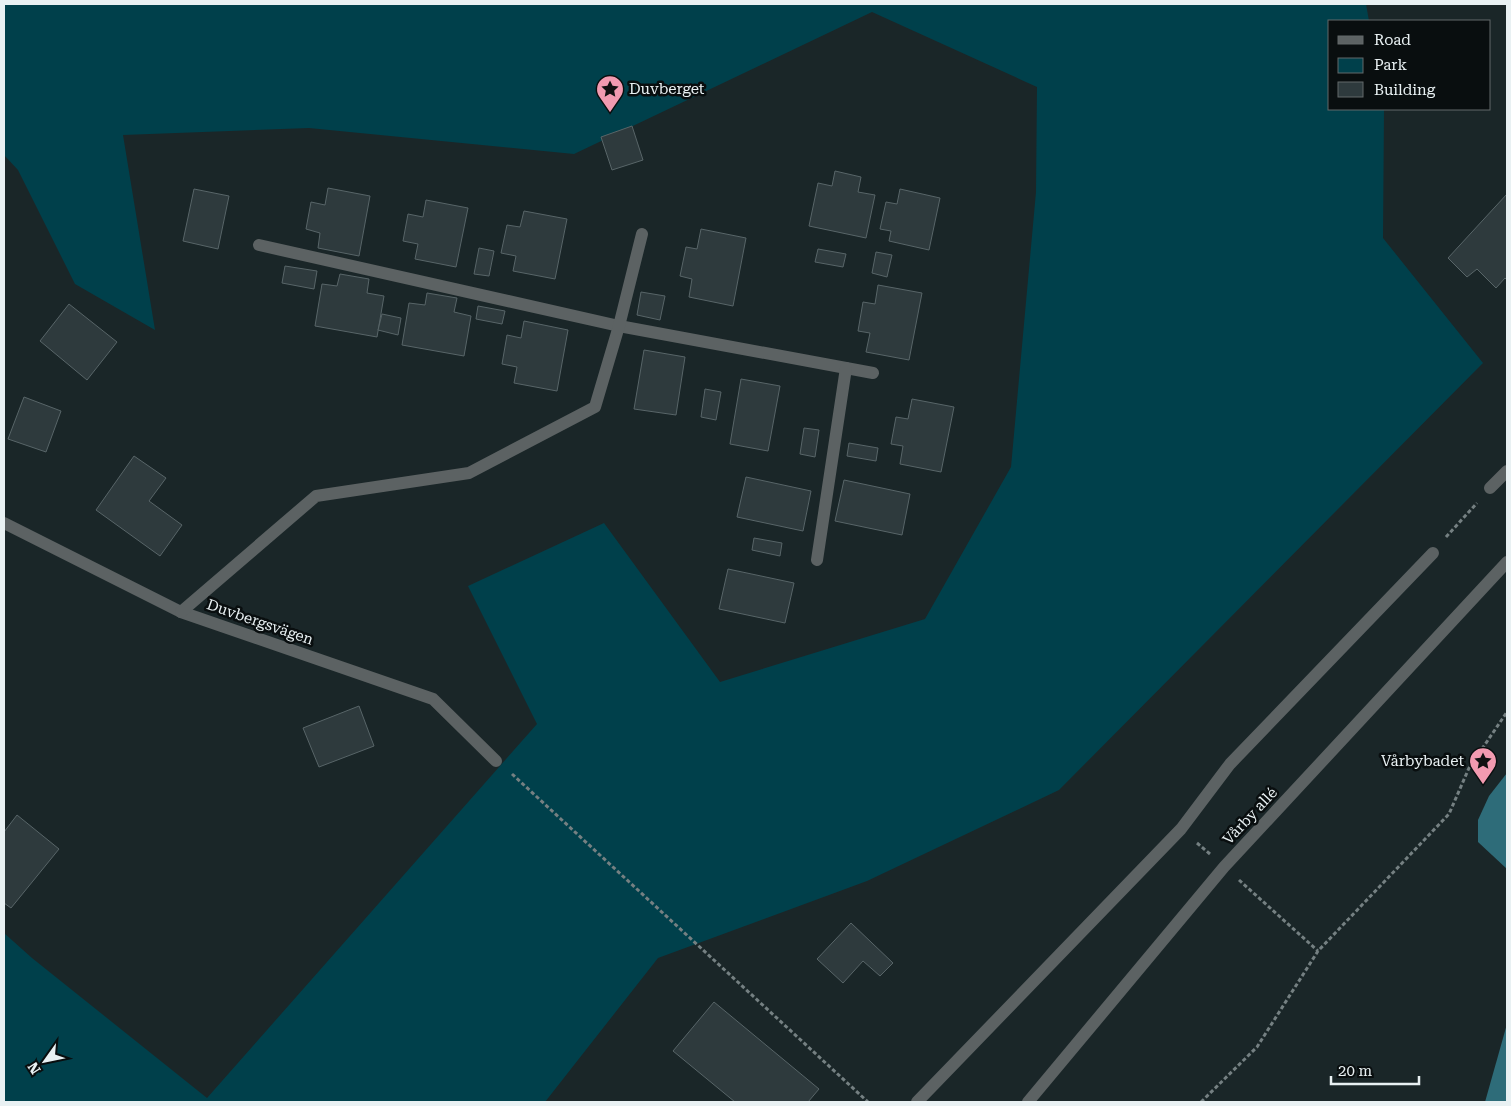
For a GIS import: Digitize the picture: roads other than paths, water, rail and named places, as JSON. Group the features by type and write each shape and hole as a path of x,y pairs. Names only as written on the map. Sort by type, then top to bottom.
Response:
{"street":[{"path":"181,612 316,496 469,473 595,407 619,326 642,234"},
{"path":"259,245 619,326 873,373"},
{"path":"817,560 846,368"},
{"path":"1490,488 1507,471"},
{"name":"Duvbergsvägen","path":"4,523 181,612 433,699 496,760"},
{"path":"917,1102 1181,828 1230,764 1433,552"},
{"name":"Vårby allé","path":"1028,1102 1224,867 1507,562"}],"place":[{"name":"Duvberget","path":"610,113"},
{"name":"Vårbybadet","path":"1483,785"}]}
